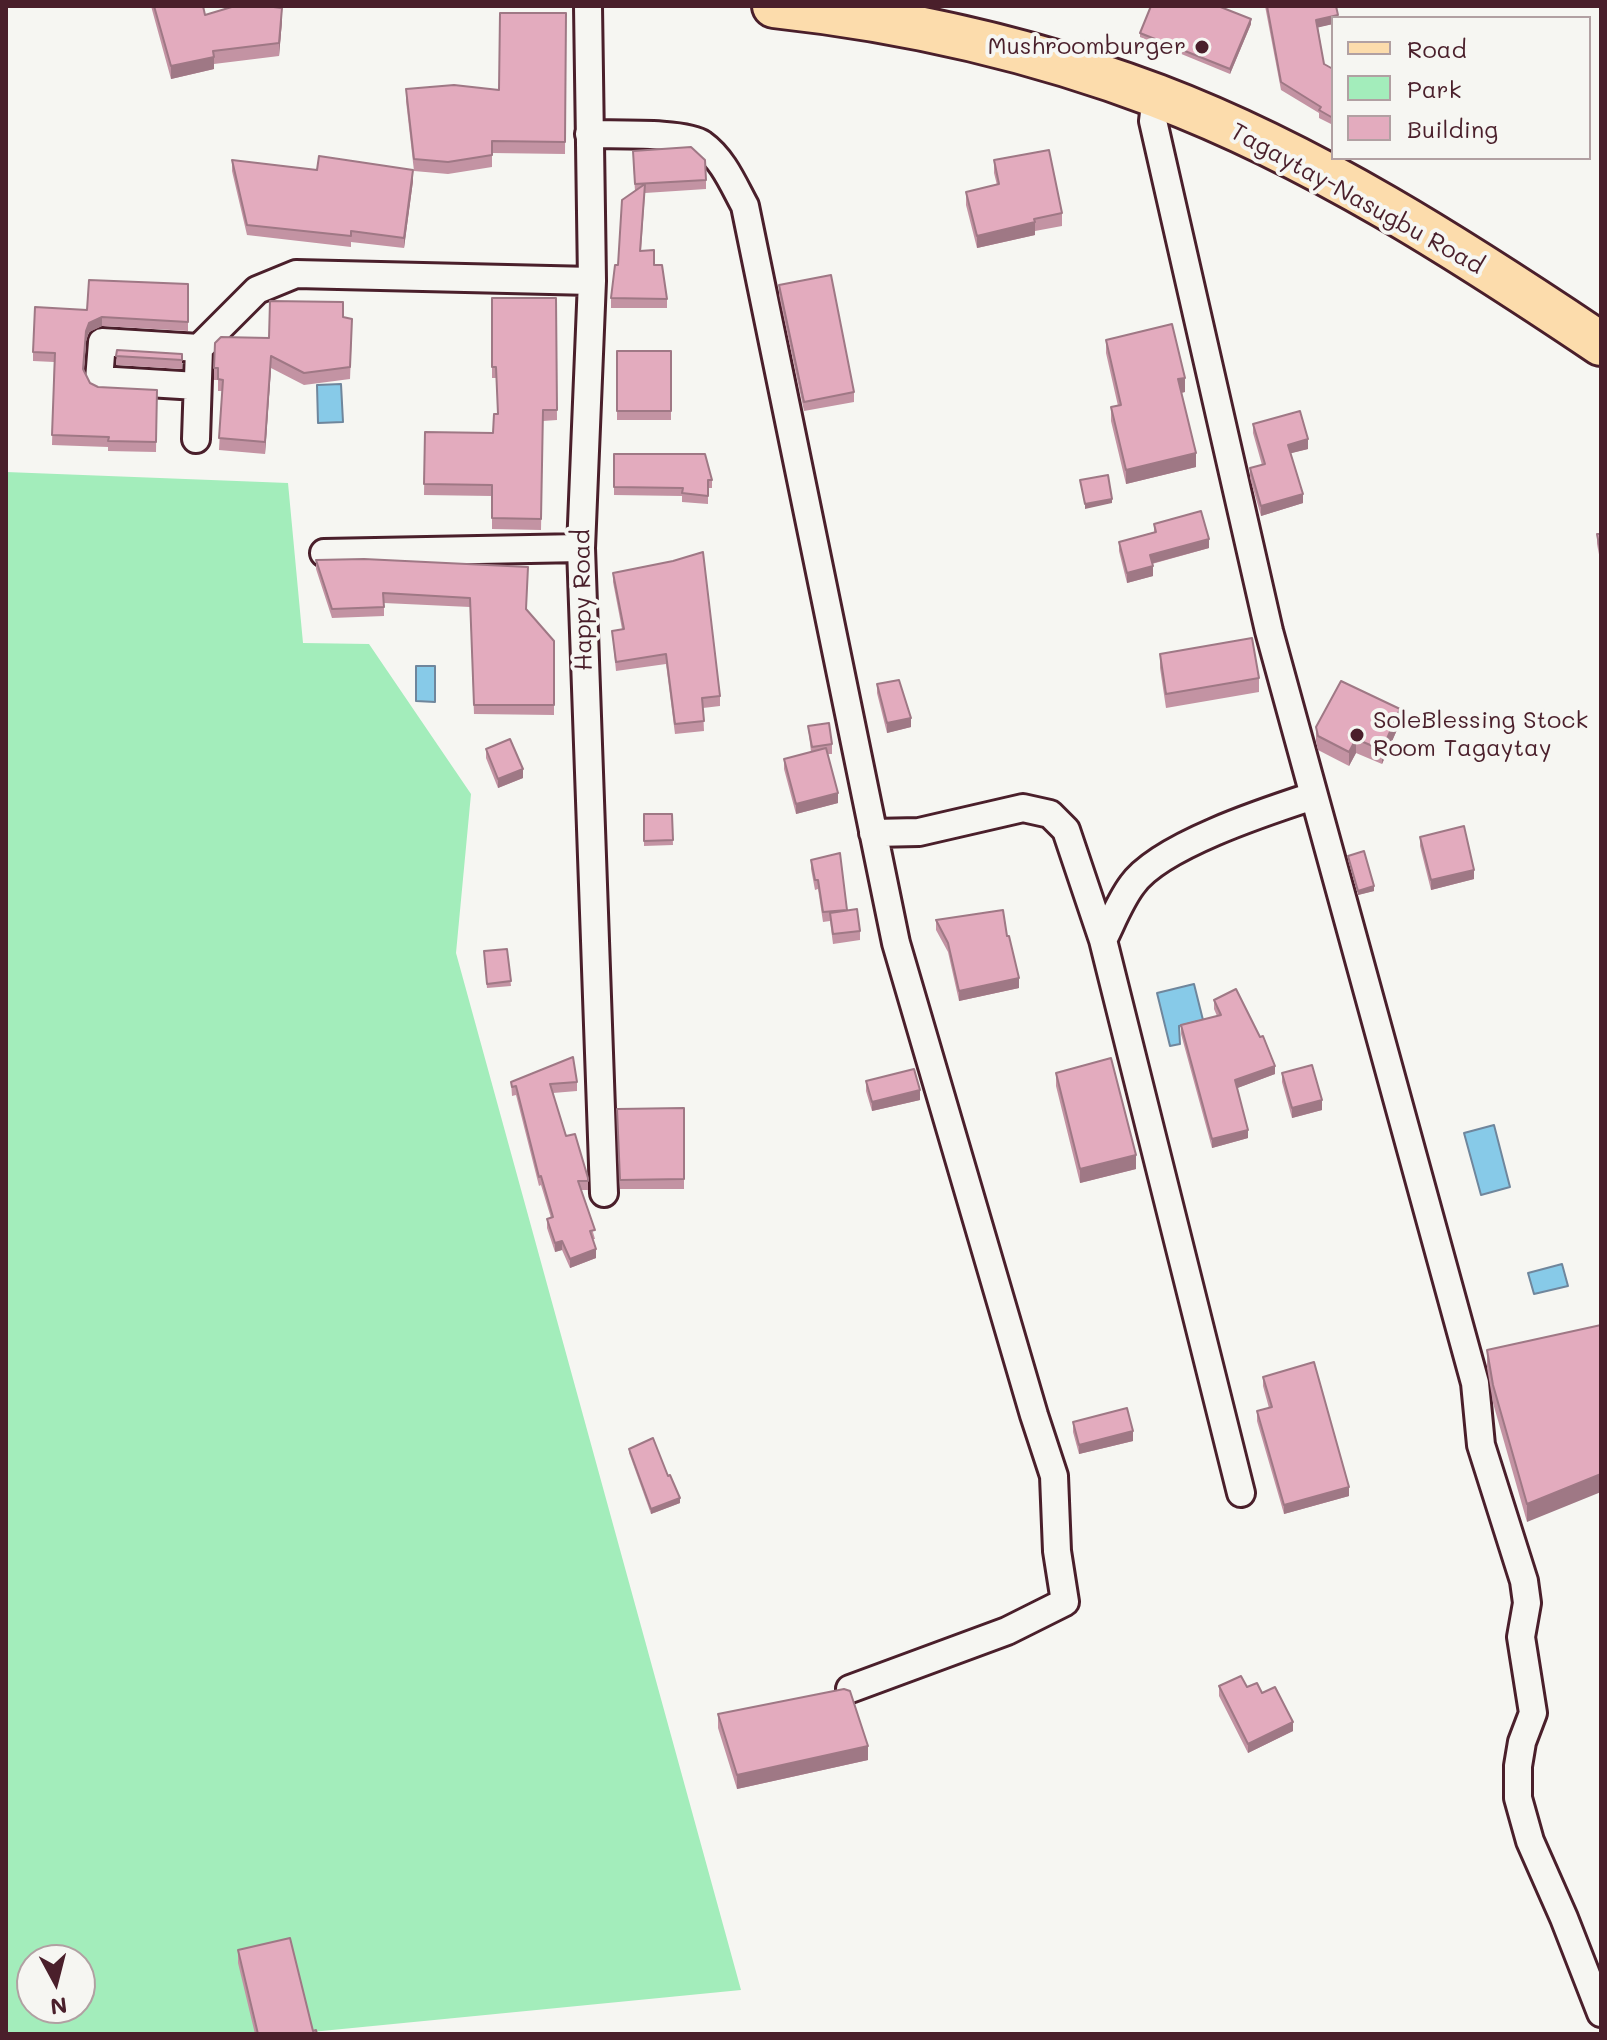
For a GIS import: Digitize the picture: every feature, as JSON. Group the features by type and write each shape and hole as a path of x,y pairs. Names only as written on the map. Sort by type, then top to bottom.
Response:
{"main road":[{"name":"Tagaytay-Nasugbu Road","path":"774,6 909,27 1017,52 1156,96 1283,153 1387,209 1538,301 1601,344"}],"street":[{"name":"Happy Road","path":"588,6 592,281 581,548 604,1193"},
{"path":"1156,96 1153,121 1269,631 1475,1383 1481,1445 1524,1581 1527,1603 1521,1637 1533,1713 1520,1754 1518,1798 1530,1841 1601,2013"},
{"path":"589,134 659,136 700,142 723,165 745,206 896,943 1054,1476 1057,1551 1065,1602 1007,1631 850,1689"},
{"path":"196,439 199,348 257,290 296,274 592,281"},
{"path":"197,386 99,380 102,342 199,348"},
{"path":"324,553 581,548"},
{"path":"1103,940 1132,884 1151,865 1251,816 1313,796"},
{"path":"873,833 919,832 1023,808 1050,814 1066,830 1103,940 1241,1493"}],"green space":[{"path":"6,472 288,483 303,643 369,644 471,794 456,953 741,1990 291,2034 6,2034"}],"water":[{"path":"341,384 343,422 318,423 317,385"},
{"path":"416,666 435,666 435,702 416,701"},
{"path":"1194,984 1203,1020 1179,1026 1180,1044 1170,1046 1157,993"},
{"path":"1494,1125 1510,1187 1481,1195 1464,1133"},
{"path":"1562,1264 1568,1286 1534,1294 1528,1273"}],"building":[{"path":"154,6 203,6 205,15 235,6 282,8 279,43 213,51 214,57 171,66"},
{"name":"Mushroomburger","path":"1151,6 1218,6 1251,19 1230,69 1140,33"},
{"path":"1267,6 1336,6 1338,15 1316,20 1324,64 1331,68 1331,117 1281,82"},
{"path":"500,13 566,13 565,142 492,141 492,155 448,162 414,159 406,89 454,85 499,90"},
{"path":"691,147 705,160 706,180 635,184 633,151"},
{"path":"1049,150 1062,213 977,236 966,192 999,184 994,160"},
{"path":"319,156 413,170 404,238 351,231 351,236 247,225 232,160 317,170"},
{"path":"645,184 640,251 654,250 654,265 662,265 667,299 611,298 615,265 618,265 622,200"},
{"path":"831,275 854,392 804,402 779,285"},
{"path":"89,280 188,284 188,322 102,317 89,323 86,331 83,369 90,383 98,387 157,390 156,442 52,435 55,353 33,352 35,307 87,310"},
{"path":"492,298 556,298 557,410 543,410 541,519 492,518 492,485 424,484 425,432 493,433 494,414 498,414 496,367 492,367"},
{"path":"270,301 343,302 343,317 352,319 350,367 304,373 271,356 265,442 219,438 223,380 218,379 218,368 214,368 215,343 221,337 269,338"},
{"path":"1172,324 1185,378 1178,379 1196,453 1126,470 1111,407 1121,405 1106,340"},
{"path":"117,350 182,354 182,360 116,356"},
{"path":"617,351 671,351 671,411 617,411"},
{"path":"1300,411 1308,439 1288,445 1303,494 1261,506 1250,468 1265,464 1253,424"},
{"path":"614,454 705,454 712,480 708,480 708,496 682,493 683,488 614,487"},
{"path":"1108,475 1112,499 1085,504 1080,480"},
{"path":"1201,511 1209,539 1150,555 1153,566 1127,573 1119,542 1156,532 1154,524"},
{"path":"1597,534 1601,534 1601,555"},
{"path":"703,552 720,696 702,698 704,721 675,724 666,654 616,662 612,631 624,629 613,573"},
{"path":"364,559 528,567 526,609 554,641 554,705 474,705 470,598 383,593 384,607 332,609 316,560"},
{"path":"1252,638 1259,678 1166,694 1160,654"},
{"path":"899,680 911,718 887,723 877,684"},
{"name":"SoleBlessing Stock Room Tagaytay","path":"1341,681 1400,709 1382,750 1356,739 1349,752 1318,736 1316,727"},
{"path":"829,723 832,744 812,747 808,726"},
{"path":"510,739 523,769 498,779 486,749"},
{"path":"826,748 838,793 796,804 784,759"},
{"path":"644,814 672,814 673,840 644,841"},
{"path":"1464,826 1474,870 1431,880 1420,837"},
{"path":"1364,851 1374,886 1358,891 1348,856"},
{"path":"840,853 847,910 823,912 811,860"},
{"path":"857,909 860,931 833,934 830,913"},
{"path":"1003,910 1019,978 959,991 948,943 936,920"},
{"path":"507,949 511,981 487,984 484,951"},
{"path":"1236,989 1260,1037 1263,1036 1275,1066 1235,1080 1248,1130 1212,1139 1181,1025 1221,1015 1214,1000"},
{"path":"573,1057 577,1082 550,1084 566,1136 575,1134 588,1178 588,1181 578,1181 595,1230 590,1231 596,1249 570,1259 562,1241 555,1243 547,1219 553,1217 539,1177 516,1086 512,1087 511,1082"},
{"path":"1111,1058 1136,1155 1080,1169 1056,1073"},
{"path":"1312,1065 1322,1100 1292,1108 1282,1073"},
{"path":"914,1069 920,1090 872,1102 866,1081"},
{"path":"684,1108 684,1179 620,1180 617,1109"},
{"path":"1601,1325 1601,1474 1527,1504 1493,1385 1487,1350"},
{"path":"1314,1362 1349,1487 1284,1505 1257,1411 1272,1407 1263,1377"},
{"path":"1127,1408 1133,1431 1079,1445 1073,1422"},
{"path":"653,1438 680,1498 651,1509 629,1449"},
{"path":"1241,1676 1247,1687 1257,1683 1262,1693 1275,1687 1293,1722 1248,1744 1219,1686"},
{"path":"844,1689 850,1691 868,1746 737,1775 718,1714"},
{"path":"290,1938 313,2031 316,2030 317,2034 258,2034 238,1950"}],"place":[{"name":"Mushroomburger","path":"1202,47"},
{"name":"SoleBlessing Stock Room Tagaytay","path":"1357,735"}]}
